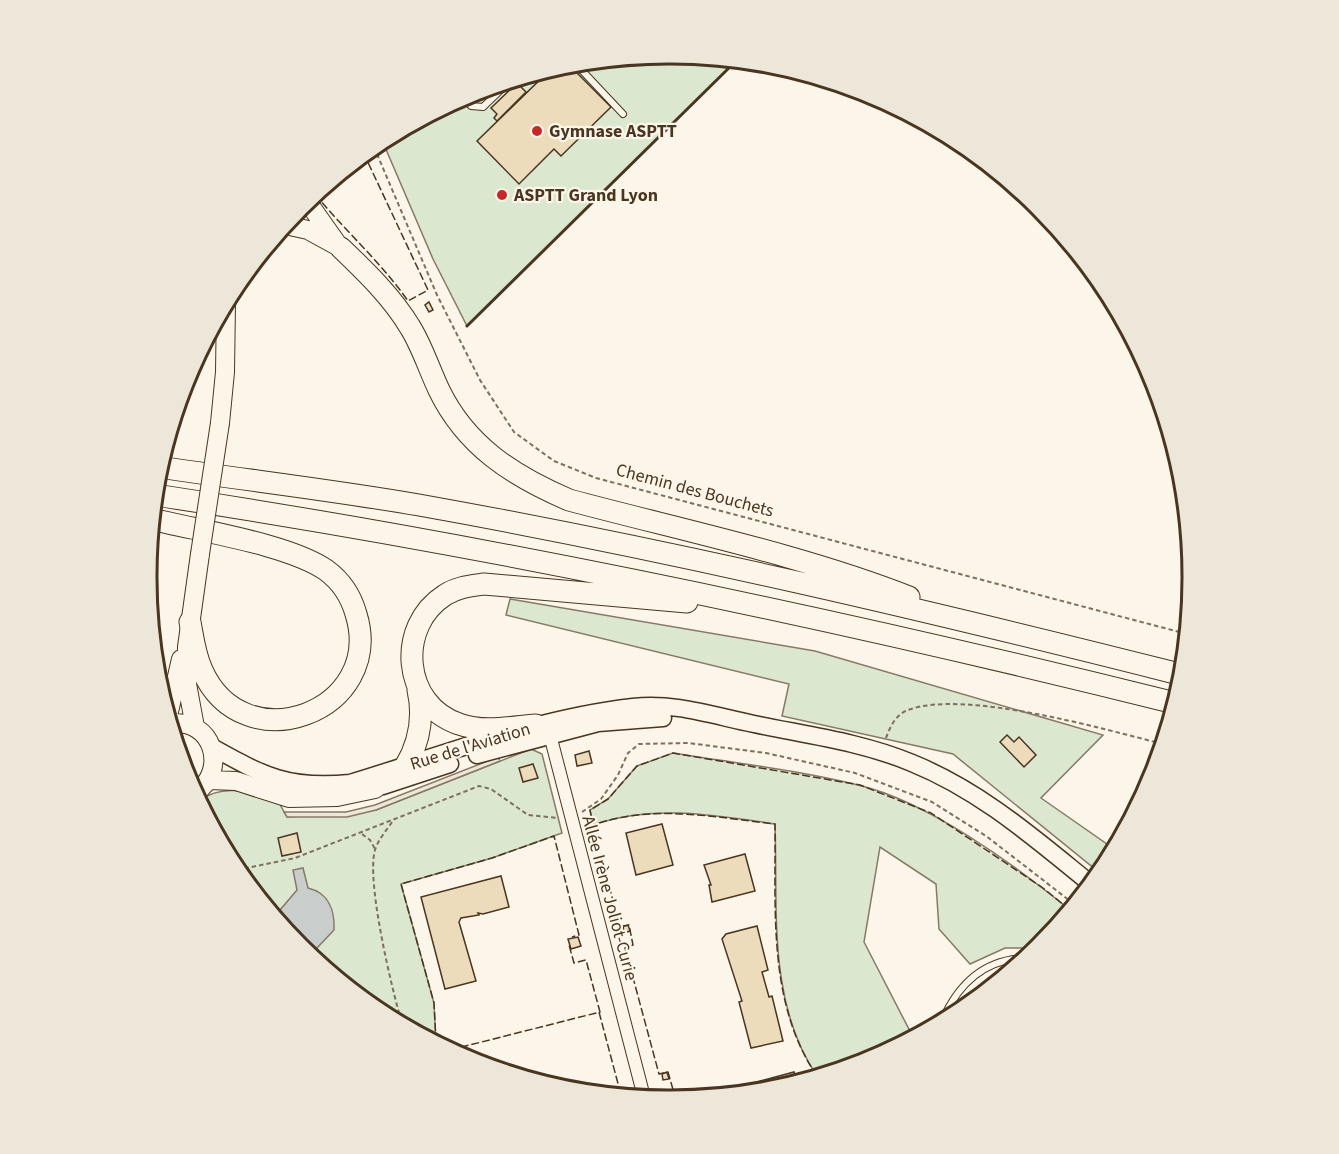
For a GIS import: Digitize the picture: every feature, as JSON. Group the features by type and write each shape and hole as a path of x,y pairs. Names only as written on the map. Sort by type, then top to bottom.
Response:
{"highway":[{"path":"341,248 382,288 411,327 440,393 463,429 496,462 532,484 568,500 875,583 977,623"},
{"path":"169,468 417,505 799,582 977,623 1173,672"},
{"path":"163,496 418,537 795,613 1167,701"},
{"path":"160,521 279,550 317,565 332,576 348,595 358,620 360,648 351,674 340,691 326,705 297,718 267,720 244,714 216,693 202,671 190,622"},
{"path":"405,766 419,735 421,707 411,653 418,625 436,601 463,587 484,584 546,588 795,613"},
{"path":"418,688 434,709 458,724 484,728 543,730"}],"main road":[{"path":"313,209 341,248"},
{"path":"295,227 308,230 341,248"},
{"path":"172,700 190,622 220,423 225,372 226,321"},
{"path":"190,622 187,684 195,727"},
{"path":"178,723 185,723 195,727 202,732 212,747 214,770 209,780 202,786"},
{"path":"375,789 405,766"},
{"name":"Rue de l'Aviation","path":"209,780 236,781 289,798 337,797 375,789"}],"street":[{"name":"Rue de l'Aviation","path":"375,789 543,730 571,717 637,707 686,708 881,752 935,773 984,801 1030,834 1084,879"},
{"name":"Rue de l'Aviation","path":"212,747 254,770 287,783 316,786 350,783 405,766 543,730 630,719 736,720"},
{"name":"Allée Irène Joliot-Curie","path":"543,730 569,816 641,1088"}],"lane":[{"path":"583,72 623,114"},
{"path":"470,105 483,107 494,96"},
{"path":"950,1006 956,993 968,980 988,966 1011,958"}],"path":[{"name":"Chemin des Bouchets","path":"378,156 437,295 480,380 514,432 554,461 608,481 1179,632"},
{"path":"881,752 891,725 899,716 906,711 934,703 1005,709 1155,742"},
{"path":"248,868 295,858 362,834 479,786 491,789 528,815 543,818 569,816 582,812 601,799 618,775 628,753 639,744 688,743 766,753 855,773 932,802 986,836 1068,899"},
{"path":"392,822 375,849 372,869 387,968 399,1012"},
{"path":"362,834 370,840 375,849"}],"green space":[{"name":"ASPTT Grand Lyon","path":"670,64 729,68 467,326 433,259 386,150 443,117 473,104 537,82 570,74"},
{"path":"510,599 815,651 1103,735 1041,798 1107,844 1092,867 953,754 782,716 789,684 506,615"},
{"path":"531,749 542,754 562,833 492,858 401,884 434,1003 436,1033 413,1021 358,984 307,939 284,915 243,862 207,796 228,791 258,795 278,801 287,817 376,810"},
{"path":"673,753 812,775 885,793 941,820 969,837 1063,905 1022,948 1005,948 970,964 939,929 936,884 880,847 864,942 909,1030 866,1050 813,1069 801,1047 790,1017 778,954 775,824 729,817 660,813 615,819 593,825 590,810 608,799 637,766"}],"shaded area":[{"path":"498,757 500,761 376,810 347,817 287,817 284,812 346,812 375,805"},
{"path":"303,868 308,888 326,898 332,910 334,930 317,948 280,910 297,890 293,870"}],"building":[{"name":"Gymnase ASPTT","path":"577,73 611,107 561,156 554,149 519,184 477,141 538,82"},
{"name":"Gymnase ASPTT","path":"521,87 526,92 497,121 494,118 497,114 491,108 509,91"},
{"path":"429,302 433,310 429,312 425,305"},
{"path":"1007,735 1014,742 1019,737 1036,755 1024,767 1000,742"},
{"path":"589,751 592,763 577,766 575,755"},
{"path":"533,764 538,778 523,782 519,768"},
{"path":"662,824 673,865 636,875 626,833"},
{"path":"297,833 301,852 282,856 278,838"},
{"path":"745,854 755,891 712,902 709,885 711,885 704,865"},
{"path":"501,876 509,907 461,918 459,922 476,981 445,989 421,897"},
{"path":"628,925 630,931 624,933 623,926"},
{"path":"757,926 768,970 762,972 769,997 772,996 783,1041 751,1048 739,1002 742,1001 722,939 726,934"},
{"path":"578,937 581,946 571,949 568,939"},
{"path":"667,1072 669,1079 663,1080 662,1074"},
{"path":"794,1072 794,1074 760,1081"}],"fence":[{"path":"322,202 408,301 428,290 368,163"},
{"path":"813,1069 801,1048 789,1018 782,986 776,921 775,824 706,816 661,814 638,815 593,825 590,810 608,799 637,766 673,753 860,785 931,813 1043,888 1063,905"},
{"path":"596,824 593,825 620,927 629,925 633,945 625,948 659,1074 668,1072 673,1090"},
{"path":"436,1033 434,1003 401,884 492,858 554,836 579,935 572,937"},
{"path":"465,1046 600,1012 586,960 574,963 569,945"},
{"path":"599,1012 619,1086"}],"wall":[{"path":"467,326 729,68"}],"place":[{"name":"Gymnase ASPTT","path":"537,131"},
{"name":"ASPTT Grand Lyon","path":"502,195"}]}
